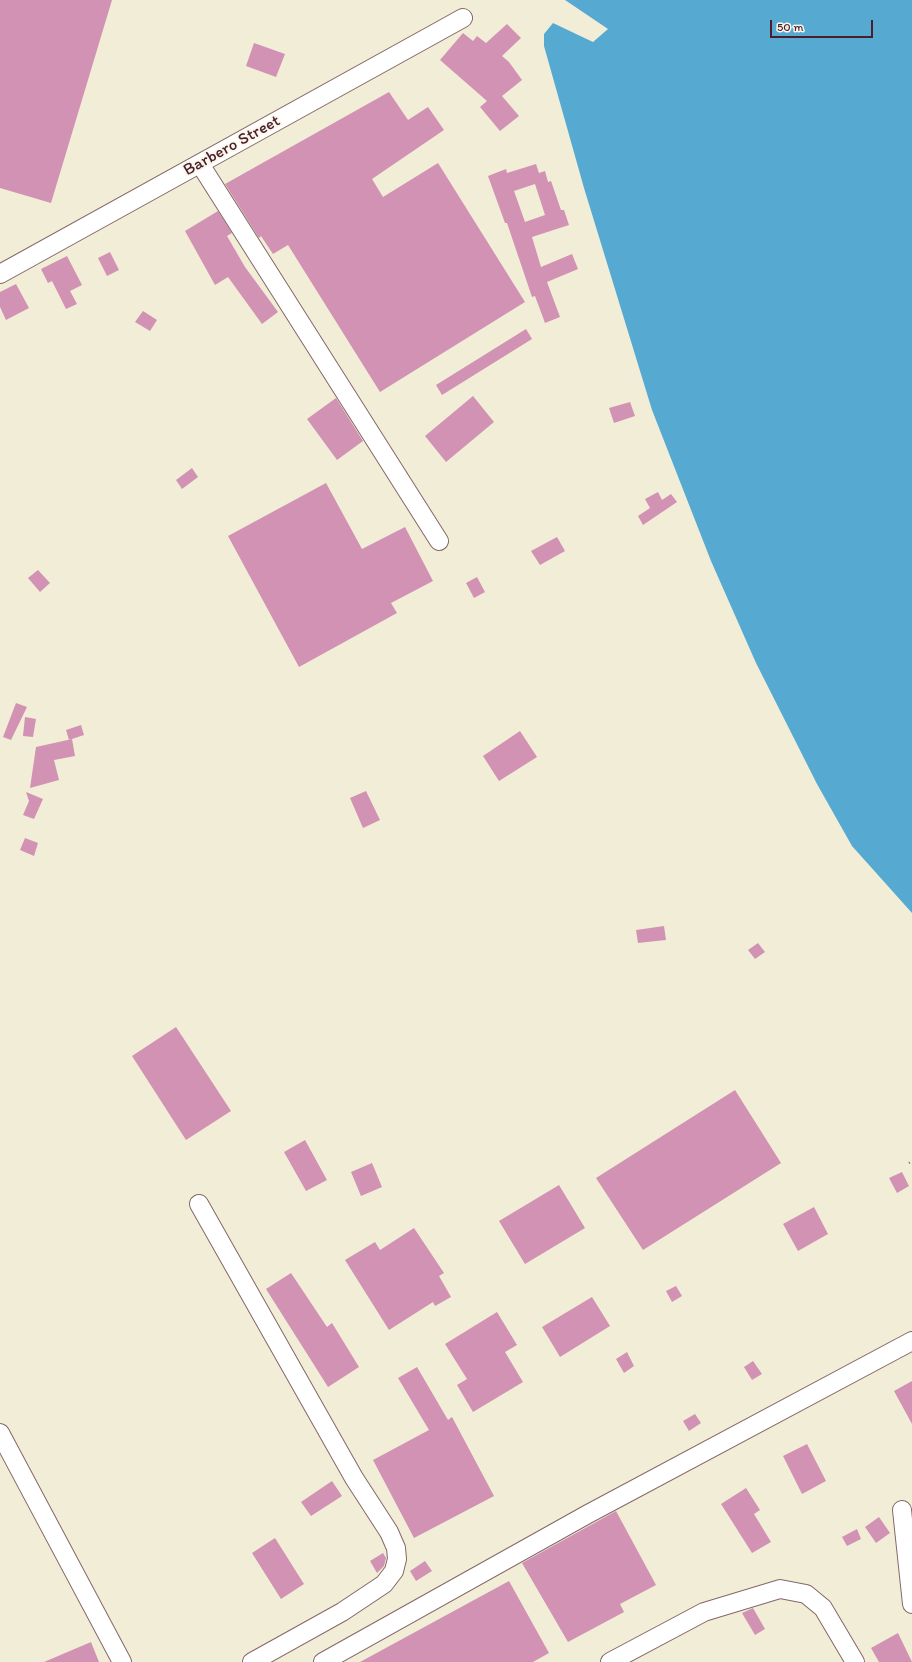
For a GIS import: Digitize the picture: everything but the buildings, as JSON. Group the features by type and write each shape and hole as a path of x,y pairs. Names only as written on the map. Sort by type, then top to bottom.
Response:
{"street":[{"name":"Barbero Street","path":"0,274 463,18"},
{"path":"200,164 439,541"},
{"path":"199,1204 354,1478 388,1532 396,1548 397,1559 394,1571 384,1584 342,1612 252,1662"},
{"path":"323,1662 581,1518 912,1341"},
{"path":"0,1433 122,1662"},
{"path":"902,1510 912,1604"},
{"path":"610,1662 704,1612 780,1589 806,1594 823,1608 855,1662"}],"water":[{"path":"565,0 912,0 912,913 852,846 817,784 756,663 711,561 652,410 584,188 544,46 544,34 553,23 593,42 608,29"}]}
